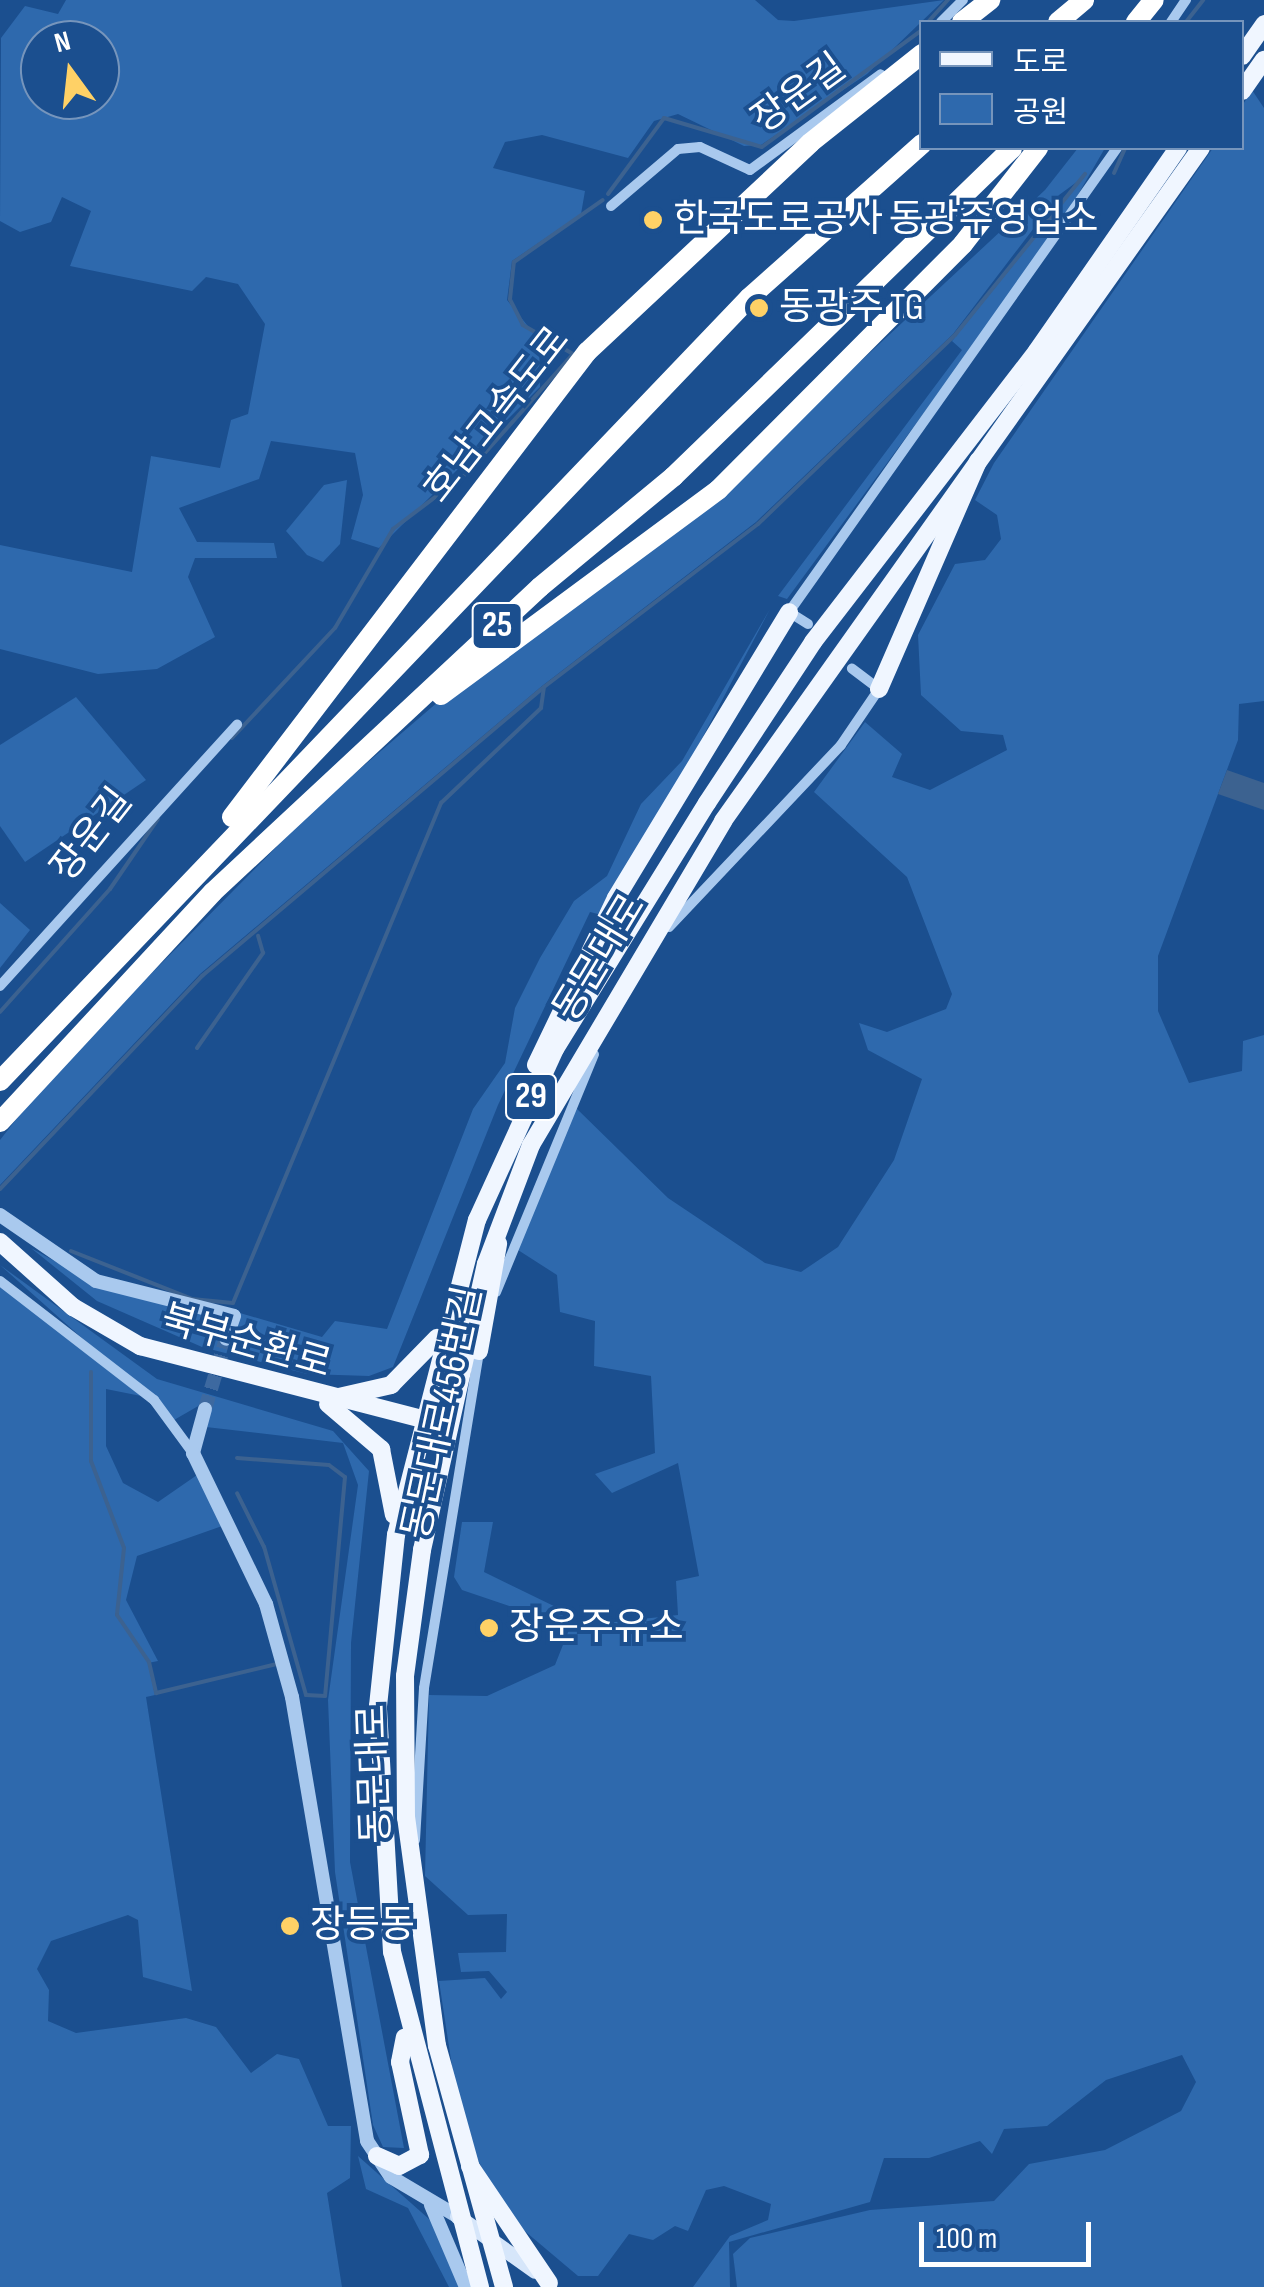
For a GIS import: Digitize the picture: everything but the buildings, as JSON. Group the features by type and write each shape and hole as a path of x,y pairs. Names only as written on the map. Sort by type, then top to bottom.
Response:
{"highway":[{"path":"965,20 990,0"},
{"path":"1060,20 1084,0"},
{"path":"1138,20 1154,0"},
{"name":"호남고속도로","path":"186,876 587,352 810,143 919,56"},
{"name":"호남고속도로","path":"0,1081 186,876 498,568 749,298 919,147"},
{"name":"25","path":"0,1122 75,1032 363,752 673,477 1010,150"},
{"path":"363,752 718,490 963,244 1036,150"}],"main road":[{"path":"1244,53 1264,24"},
{"path":"1244,89 1264,60"},
{"name":"동문대로","path":"480,2287 406,2031 380,1810 378,1692 396,1534 441,1334 513,1133 602,966 812,642 1038,351 1177,150"},
{"name":"동문대로","path":"504,2287 463,2158 423,1965 406,1818 405,1676 446,1424 498,1234 530,1145 607,1006 722,822 980,453 1200,150"},
{"path":"879,689 980,453"},
{"path":"513,1133 599,928 789,612"},
{"path":"479,1351 498,1234"},
{"name":"북부순환로","path":"0,1242 74,1307 140,1346 324,1401 446,1424"},
{"path":"324,1401 391,1385 441,1334"},
{"path":"324,1401 382,1449 396,1534"},
{"path":"377,2156 399,2166 420,2155 400,2062 406,2031"},
{"path":"463,2158 550,2285"},
{"path":"457,2216 484,2232 550,2285"}],"street":[{"path":"943,20 963,0"},
{"name":"장운길","path":"610,206 678,149 700,147 750,170 919,44"},
{"path":"808,624 789,612 1116,150"},
{"path":"852,669 879,689"},
{"name":"동문대로456번길","path":"423,1965 420,1721 479,1351 572,1102 662,936 786,810 879,689"},
{"name":"장운길","path":"0,986 238,726"},
{"path":"0,1215 96,1281 234,1316 226,1339"},
{"path":"0,1281 154,1400 193,1453 272,1620 362,2125 377,2156 425,2197 457,2216"},
{"path":"193,1453 206,1409"},
{"path":"425,2197 466,2287"}],"green space":[{"path":"66,0 755,0 778,20 794,21 944,0 867,74 761,145 744,146 678,114 654,121 628,158 542,135 505,142 493,168 585,191 581,214 512,261 507,300 539,340 540,387 379,548 351,539 363,495 355,453 271,441 259,479 179,508 197,542 274,543 277,558 195,558 188,577 215,637 157,669 98,674 0,649 0,545 132,572 151,456 220,468 231,420 248,414 265,324 238,284 206,277 192,291 70,266 91,211 62,197 51,222 20,232 0,221 1,38 25,6 58,14"},
{"path":"1252,90 1264,108 1264,701 1239,704 1238,740 1158,956 1158,1011 1189,1083 1242,1071 1243,1041 1264,1035 1264,2287 737,2287 733,2254 750,2238 870,2210 994,2201 1029,2164 1105,2150 1181,2111 1196,2082 1182,2055 1106,2080 1047,2126 1004,2129 992,2154 980,2141 929,2158 884,2158 870,2202 729,2242 730,2287 693,2287 730,2236 768,2220 771,2204 724,2186 706,2190 688,2231 675,2226 653,2240 629,2234 598,2276 578,2276 514,2222 474,2154 457,2099 439,1981 485,1978 501,1999 507,1992 489,1971 461,1972 458,1953 506,1952 507,1914 468,1915 425,1876 429,1695 487,1696 555,1665 570,1627 678,1615 676,1581 699,1576 678,1463 612,1493 595,1474 655,1453 651,1376 594,1366 595,1321 560,1312 557,1275 518,1250 575,1107 668,1198 765,1263 801,1272 838,1247 894,1160 922,1079 868,1050 859,1023 887,1032 946,1009 952,994 907,877 814,792 865,722 902,754 892,777 930,790 1007,750 1003,735 961,731 921,695 918,635 955,564 985,560 1001,539 997,515 975,500 994,463 1212,150 1244,150 1244,103"},
{"path":"1076,150 1104,150 1054,236 787,599 778,596 962,350 952,341 1085,176 1059,195 953,334 756,522 542,686 200,974 0,1185 0,1140 51,1075 318,805 439,701 720,492 1045,190"},
{"path":"347,480 340,544 323,562 307,555 286,531 324,485"},
{"path":"770,609 688,765 598,914 590,912 498,1105 393,1367 369,1376 307,1374 202,1347 97,1301 31,1248 96,1284 215,1318 219,1339 232,1342 240,1313 322,1337 335,1321 387,1329 473,1109 505,1063 515,1008 540,958 574,901 607,876 641,804 682,761"},
{"path":"76,697 146,780 25,862 0,826 0,745"},
{"path":"0,903 30,930 0,968"},
{"path":"0,1265 157,1379 333,1431 369,1471 351,1643 350,1862 404,2148 383,2147 373,2125 335,1872 328,1700 358,1485 343,1443 206,1427 200,1405 174,1420"},
{"path":"0,1286 141,1396 106,1389 106,1446 123,1483 158,1502 197,1475 225,1525 137,1556 126,1600 158,1661 148,1663 155,1695 146,1697 192,1991 143,1977 138,1920 128,1915 51,1941 37,1969 49,1990 48,2021 76,2033 186,2018 216,2027 251,2073 277,2054 299,2059 328,2126 351,2126 350,2178 327,2193 342,2287 0,2287"},
{"path":"462,1522 493,1522 484,1572 562,1610 565,1625 462,1590 454,1577"},
{"path":"358,2156 438,2227 461,2287 449,2287 408,2208 366,2189"}],"shaded area":[{"path":"1227,770 1264,783 1264,810 1218,794"}],"waterway":[{"path":"930,20 948,0"},
{"path":"1188,20 1203,0"},
{"path":"608,194 664,118 762,147 919,32"},
{"path":"1114,173 1124,150"},
{"path":"71,1251 192,1299 233,1303 441,803 541,708 544,687 758,524 955,335 1085,174"},
{"path":"232,738 335,628 393,529 467,473 573,354 523,325 510,299 514,262 603,200"},
{"path":"0,1189 202,976 543,688"},
{"path":"0,1012 110,889 158,819"},
{"path":"197,1048 263,953 258,936"},
{"path":"91,1372 91,1461 124,1548 117,1615 149,1662 156,1693 277,1664"},
{"path":"237,1458 329,1465 345,1477 325,1696 306,1695 264,1547 237,1493"}],"tunnel":[{"path":"205,1409 226,1339"}],"place":[{"name":"한국도로공사 동광주영업소","path":"653,220"},
{"name":"동광주 TG","path":"759,308"},
{"name":"장운주유소","path":"489,1628"},
{"name":"장등동","path":"290,1926"}]}
